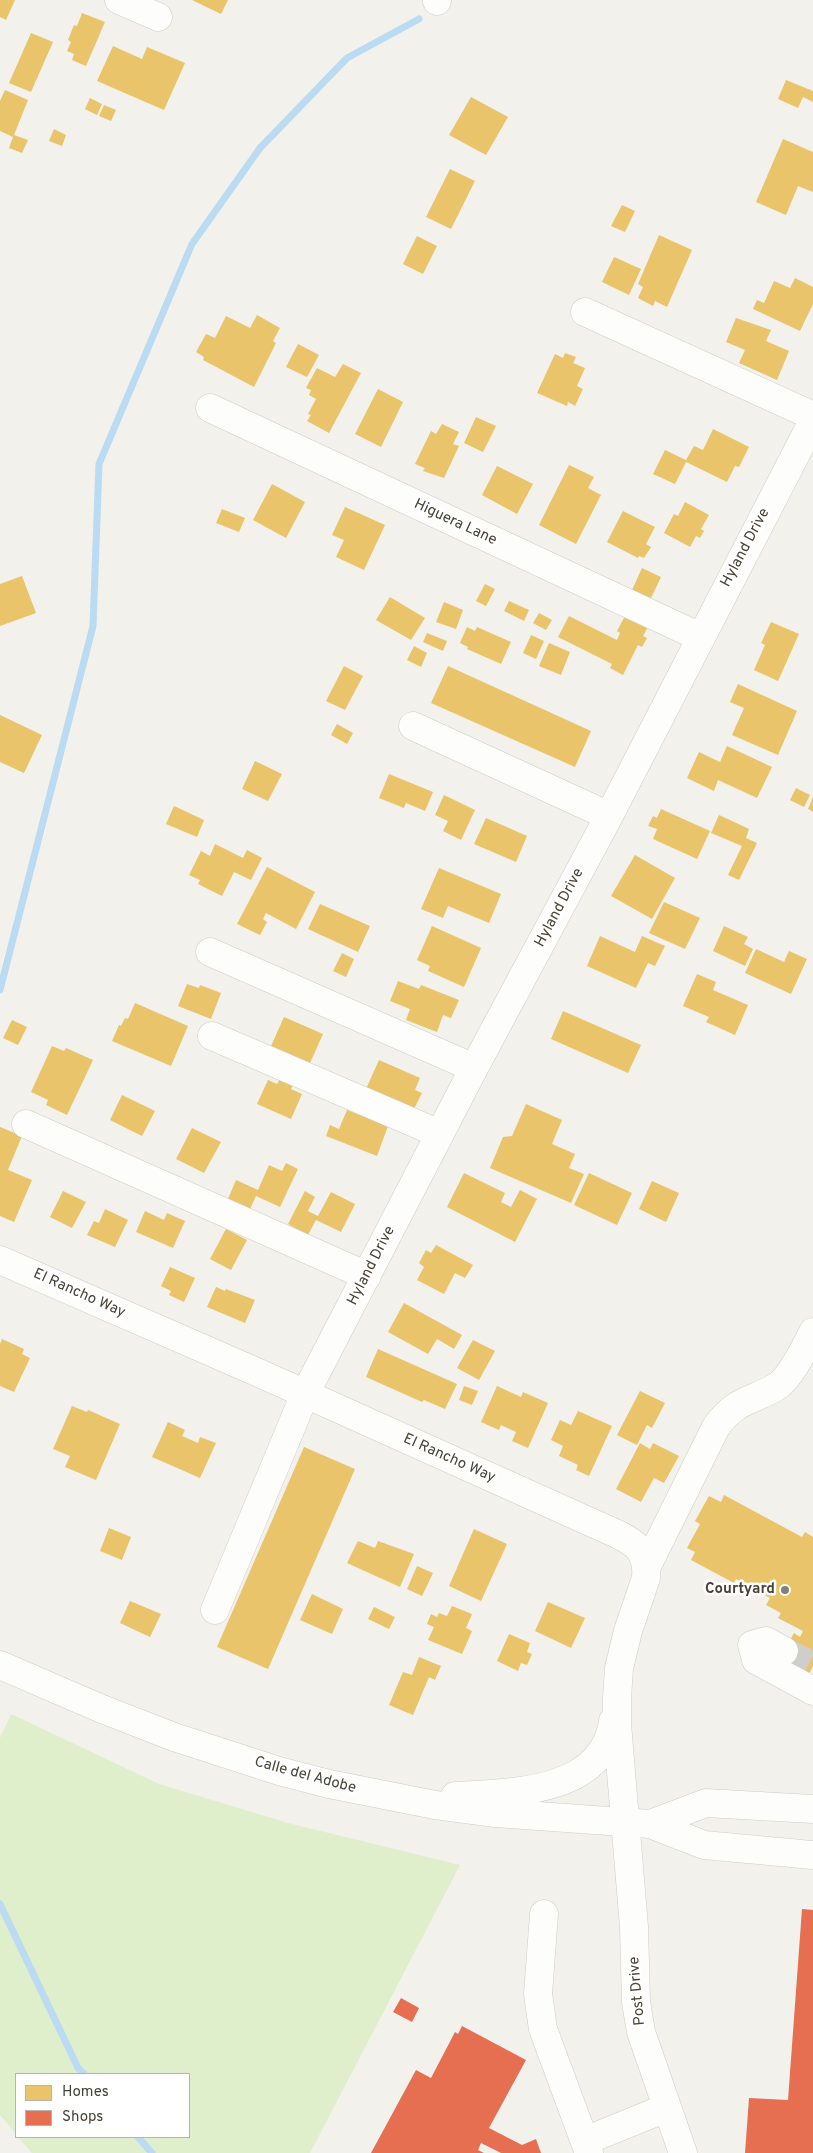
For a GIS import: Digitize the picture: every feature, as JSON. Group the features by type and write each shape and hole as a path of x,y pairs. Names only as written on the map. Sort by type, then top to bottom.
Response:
{"street":[{"path":"119,0 158,17"},
{"path":"585,312 813,416"},
{"name":"Higuera Lane","path":"210,408 700,637"},
{"name":"Hyland Drive","path":"215,1610 305,1394 474,1068 609,816 813,421"},
{"path":"414,726 609,816"},
{"path":"210,952 474,1068"},
{"path":"212,1036 440,1134"},
{"path":"26,1124 367,1276"},
{"name":"El Rancho Way","path":"0,1260 305,1394 627,1539 642,1552 646,1566"},
{"path":"377,1795 452,1796 518,1791 563,1781 591,1765 607,1745 612,1734 622,1651 646,1578 646,1566 716,1427 727,1413 747,1399 778,1386 795,1366 813,1332"},
{"path":"784,1651 766,1642 752,1645 756,1660 813,1691"},
{"name":"Calle del Adobe","path":"0,1665 102,1709 174,1737 279,1771 377,1795 496,1813 638,1823"},
{"path":"616,1698 638,1823"},
{"path":"638,1823 706,1803 813,1809"},
{"path":"638,1823 704,1845 813,1854"},
{"name":"Post Drive","path":"638,1823 634,1927 636,2002 641,2032 666,2108 684,2153"},
{"path":"544,1914 538,1994 543,2029 587,2147 666,2108"}],"green space":[{"path":"11,1714 159,1784 288,1823 460,1865 310,2153 32,2153 19,2138 190,2138 190,2073 15,2073 15,2133 0,2115 0,1738"}],"building: Homes":[{"path":"0,0 15,0 6,20 0,17"},
{"path":"192,0 228,0 221,14"},
{"path":"82,13 105,22 86,66 72,60 74,54 67,51 71,42 68,40 74,25 77,26"},
{"path":"31,33 53,42 31,92 9,83"},
{"path":"113,46 142,59 147,47 185,63 164,110 97,81"},
{"path":"786,80 813,91 813,102 803,97 798,108 778,99"},
{"path":"5,90 28,100 14,135 28,140 22,153 9,148 13,137 0,131 0,101"},
{"path":"471,97 508,117 486,155 449,135"},
{"path":"90,98 102,104 97,115 85,109"},
{"path":"104,105 116,110 111,121 99,116"},
{"path":"54,129 66,135 62,146 49,141"},
{"path":"783,139 813,152 813,192 798,186 786,215 756,202"},
{"path":"450,169 475,181 451,229 426,217"},
{"path":"622,205 635,211 625,232 611,226"},
{"path":"659,235 692,250 667,307 655,301 653,306 638,298 643,287 638,284"},
{"path":"417,236 437,246 423,274 403,264"},
{"path":"614,257 641,269 629,295 602,282"},
{"path":"795,278 813,287 813,304 800,331 753,309 757,300 764,303 774,281 790,288"},
{"path":"257,315 280,328 273,341 276,343 254,387 203,360 204,357 196,352 206,334 215,338 226,316 250,328"},
{"path":"736,318 771,330 766,341 789,351 777,380 739,363 745,350 726,342"},
{"path":"298,344 319,355 307,377 286,367"},
{"path":"565,353 576,357 573,363 585,368 577,386 583,389 575,406 568,402 567,406 537,393 555,354 563,358"},
{"path":"343,364 361,373 329,433 307,421 311,415 308,414 316,399 309,395 311,390 306,388 317,368 335,377"},
{"path":"378,389 403,402 381,447 355,434"},
{"path":"476,417 496,426 483,452 464,443"},
{"path":"442,424 459,432 453,444 459,446 444,478 423,471 425,468 415,464 431,431 436,434"},
{"path":"713,429 749,447 739,467 735,466 727,482 686,462 675,484 653,474 665,450 686,460 694,446 703,450"},
{"path":"569,465 594,477 588,488 601,495 576,544 539,525"},
{"path":"497,466 533,484 517,514 482,495"},
{"path":"272,484 305,502 286,538 253,520"},
{"path":"685,502 709,515 701,529 704,531 700,538 696,536 690,547 664,533 674,514 678,516"},
{"path":"345,507 385,525 364,570 336,557 344,540 332,535"},
{"path":"222,509 245,518 239,532 216,523"},
{"path":"623,511 655,527 646,544 651,547 644,558 639,556 638,558 607,542"},
{"path":"642,568 661,577 651,598 632,590"},
{"path":"22,576 36,613 0,626 0,584"},
{"path":"485,584 495,589 486,606 476,601"},
{"path":"390,597 425,618 411,640 376,620"},
{"path":"509,601 529,610 524,621 504,611"},
{"path":"444,602 463,610 456,629 436,622"},
{"path":"539,613 552,620 546,630 533,623"},
{"path":"569,616 617,640 620,633 617,631 625,616 648,627 643,636 647,638 642,647 638,645 623,675 610,668 612,664 558,637"},
{"path":"771,622 799,634 778,681 754,670 765,645 761,643"},
{"path":"467,627 475,631 477,627 511,642 501,664 467,649 468,647 460,643"},
{"path":"427,633 447,641 443,651 423,642"},
{"path":"531,635 544,641 536,659 523,653"},
{"path":"549,643 570,652 561,675 539,666"},
{"path":"414,646 427,653 421,667 407,660"},
{"path":"344,666 363,676 345,710 326,701"},
{"path":"448,666 591,731 575,767 431,703"},
{"path":"738,684 797,711 778,755 732,735 744,708 730,702"},
{"path":"0,715 42,735 24,773 0,762"},
{"path":"337,724 353,733 347,744 331,735"},
{"path":"727,746 772,767 757,798 718,780 714,791 687,778 699,752 720,762"},
{"path":"255,761 282,774 268,801 242,789"},
{"path":"389,774 433,792 425,811 406,803 404,808 379,798"},
{"path":"796,788 810,795 804,807 790,800"},
{"path":"444,795 475,810 461,840 443,831 448,821 435,815"},
{"path":"813,797 813,812 808,809"},
{"path":"174,806 204,820 197,837 166,824"},
{"path":"661,809 710,831 697,859 653,839 657,829 648,826 653,816 657,818"},
{"path":"719,815 749,829 746,838 757,843 739,880 728,875 742,846 711,833"},
{"path":"486,818 527,836 516,862 474,844"},
{"path":"215,844 243,858 247,850 262,858 251,880 234,872 222,896 198,884 200,880 189,875 201,851 210,856"},
{"path":"635,855 675,878 652,919 611,896"},
{"path":"267,867 315,892 296,929 266,913 263,919 267,922 260,935 237,924"},
{"path":"439,868 501,894 489,923 448,906 443,918 421,909"},
{"path":"664,902 700,918 685,949 649,933"},
{"path":"320,904 370,926 358,952 308,929"},
{"path":"432,926 481,948 464,987 428,971 430,966 417,960"},
{"path":"724,926 748,937 744,944 753,949 745,966 713,951"},
{"path":"600,936 635,952 642,936 665,946 655,966 648,963 636,988 587,966"},
{"path":"756,949 784,962 789,951 807,959 791,994 745,973"},
{"path":"342,953 354,959 346,977 333,971"},
{"path":"697,974 716,982 713,990 748,1005 735,1035 706,1022 709,1017 683,1006"},
{"path":"398,981 419,989 421,985 459,1000 451,1018 443,1015 437,1032 406,1020 410,1009 390,1001"},
{"path":"187,984 199,988 200,985 221,993 211,1019 178,1006"},
{"path":"135,1003 188,1026 171,1066 112,1041 119,1025 121,1026 125,1018 128,1019"},
{"path":"563,1011 641,1045 628,1073 551,1039"},
{"path":"284,1017 323,1034 310,1063 271,1046"},
{"path":"12,1020 27,1027 18,1045 3,1038"},
{"path":"52,1046 64,1051 66,1048 93,1060 67,1115 46,1105 48,1100 31,1092"},
{"path":"379,1060 420,1078 415,1090 422,1093 413,1111 366,1089"},
{"path":"280,1079 293,1085 291,1089 302,1094 291,1119 257,1104 268,1080 277,1084"},
{"path":"122,1095 155,1111 142,1136 110,1120"},
{"path":"526,1104 562,1120 552,1144 575,1154 569,1168 584,1174 571,1203 490,1168 503,1137 512,1136"},
{"path":"347,1110 388,1126 377,1156 326,1136 330,1125 339,1129"},
{"path":"0,1127 22,1136 8,1170 32,1180 14,1222 0,1216"},
{"path":"192,1128 221,1142 204,1173 176,1159"},
{"path":"286,1163 298,1169 280,1207 256,1196 250,1209 228,1199 236,1180 258,1190 269,1165 282,1171"},
{"path":"464,1173 505,1193 501,1202 511,1207 520,1190 537,1199 515,1242 447,1207"},
{"path":"589,1173 632,1193 617,1225 574,1205"},
{"path":"652,1181 679,1193 666,1222 639,1209"},
{"path":"63,1191 86,1202 72,1228 50,1217"},
{"path":"305,1191 315,1197 308,1211 318,1216 331,1192 355,1204 341,1232 316,1220 308,1235 288,1224"},
{"path":"105,1209 128,1220 115,1247 87,1235 94,1221 99,1223"},
{"path":"145,1211 164,1220 167,1213 185,1221 173,1248 136,1232"},
{"path":"226,1229 247,1240 231,1270 210,1259"},
{"path":"436,1245 473,1265 465,1278 455,1273 444,1294 417,1280 424,1267 419,1263 426,1250 431,1253"},
{"path":"170,1267 195,1278 184,1302 169,1295 171,1291 161,1286"},
{"path":"216,1287 255,1300 245,1323 207,1307"},
{"path":"404,1303 462,1335 454,1349 437,1339 428,1354 388,1332"},
{"path":"2,1339 24,1349 22,1354 30,1358 14,1392 0,1386 0,1344"},
{"path":"473,1340 495,1351 479,1380 457,1368"},
{"path":"378,1349 457,1384 445,1409 424,1400 422,1402 366,1377"},
{"path":"464,1386 478,1391 472,1405 459,1400"},
{"path":"497,1386 521,1397 523,1392 548,1403 528,1448 512,1441 516,1432 501,1425 499,1430 481,1422"},
{"path":"640,1391 665,1403 652,1428 647,1425 637,1445 617,1435"},
{"path":"72,1406 87,1412 88,1410 120,1424 96,1480 65,1467 70,1456 53,1449"},
{"path":"578,1411 612,1426 589,1476 576,1470 578,1465 559,1456 563,1446 551,1440 560,1420 571,1425"},
{"path":"168,1422 185,1430 182,1436 198,1443 200,1437 216,1443 200,1478 152,1457"},
{"path":"640,1443 650,1449 653,1443 679,1456 664,1483 654,1478 641,1502 616,1489"},
{"path":"304,1447 355,1469 268,1669 217,1647"},
{"name":"Courtyard","path":"724,1495 802,1537 805,1532 813,1537 813,1666 807,1678 778,1662 794,1633 800,1637 803,1631 778,1618 781,1613 766,1605 770,1598 736,1579 734,1583 691,1560 695,1552 687,1548 700,1524 695,1521 709,1496 721,1502"},
{"path":"109,1528 131,1537 122,1560 100,1551"},
{"path":"474,1529 507,1544 481,1601 449,1586"},
{"path":"358,1541 375,1548 378,1541 414,1554 400,1587 347,1563"},
{"path":"417,1566 433,1573 422,1596 407,1589"},
{"path":"312,1594 343,1609 332,1634 300,1620"},
{"path":"130,1601 161,1614 150,1637 120,1623"},
{"path":"548,1602 585,1618 571,1648 535,1631"},
{"path":"452,1606 472,1614 466,1628 472,1631 462,1654 428,1640 434,1627 427,1624 431,1614 437,1617 439,1613 447,1616"},
{"path":"374,1607 395,1617 389,1629 368,1619"},
{"path":"509,1634 530,1643 527,1652 532,1654 527,1665 521,1663 518,1671 497,1661"},
{"path":"419,1657 441,1666 435,1680 429,1677 413,1715 389,1705 403,1672 412,1675"}],"building: Shops":[{"path":"802,1909 813,1910 813,2153 745,2153 749,2098 788,2100"},
{"path":"401,1998 419,2008 412,2022 393,2012"},
{"path":"462,2026 526,2060 489,2128 522,2145 536,2139 541,2153 501,2153 481,2143 478,2150 484,2153 371,2153 416,2070 431,2078 455,2032 458,2034"}],"waterway":[{"path":"0,990 93,626 99,464 192,244 260,148 347,58 419,19"},
{"path":"0,1904 78,2068 83,2073"},
{"path":"139,2138 152,2153"}],"tunnel":[{"path":"784,1651 813,1666"}],"place":[{"name":"Courtyard","path":"785,1590"}]}
